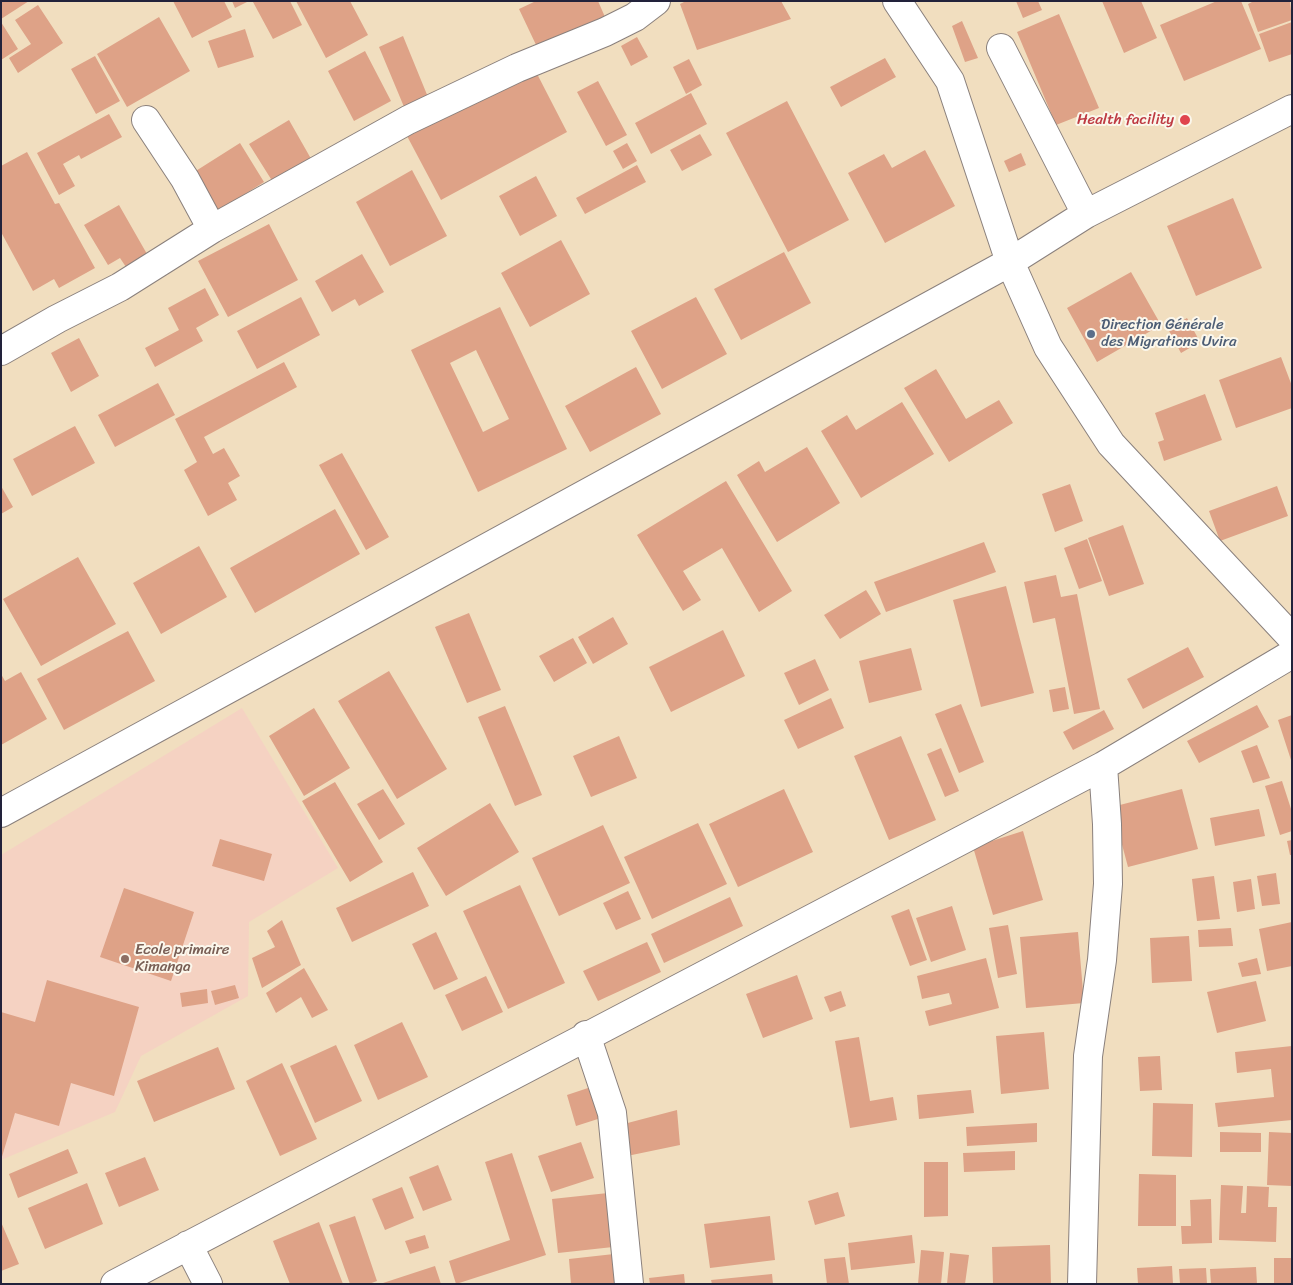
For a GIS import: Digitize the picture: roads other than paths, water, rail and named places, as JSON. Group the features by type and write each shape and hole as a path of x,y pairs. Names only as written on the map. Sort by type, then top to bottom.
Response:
{"street":[{"path":"897,1 950,81 1010,262 1048,346 1111,444 1292,638"},
{"path":"1,351 57,319 120,287 212,229 408,120 517,68 606,32 639,6"},
{"path":"1001,48 1086,214"},
{"path":"1,813 1010,262 1086,214 1292,109"},
{"path":"146,120 185,179 212,229"},
{"path":"115,1284 1103,766 1292,654"},
{"path":"1082,1284 1088,1056 1102,960 1108,884 1107,824 1103,766"},
{"path":"586,1036 612,1113 629,1284"},
{"path":"188,1245 208,1284"}],"place":[{"name":"Health facility","path":"1185,120"},
{"name":"Direction Générale des Migrations Uvira","path":"1091,334"},
{"name":"Ecole primaire Kimanga","path":"125,959"}]}
